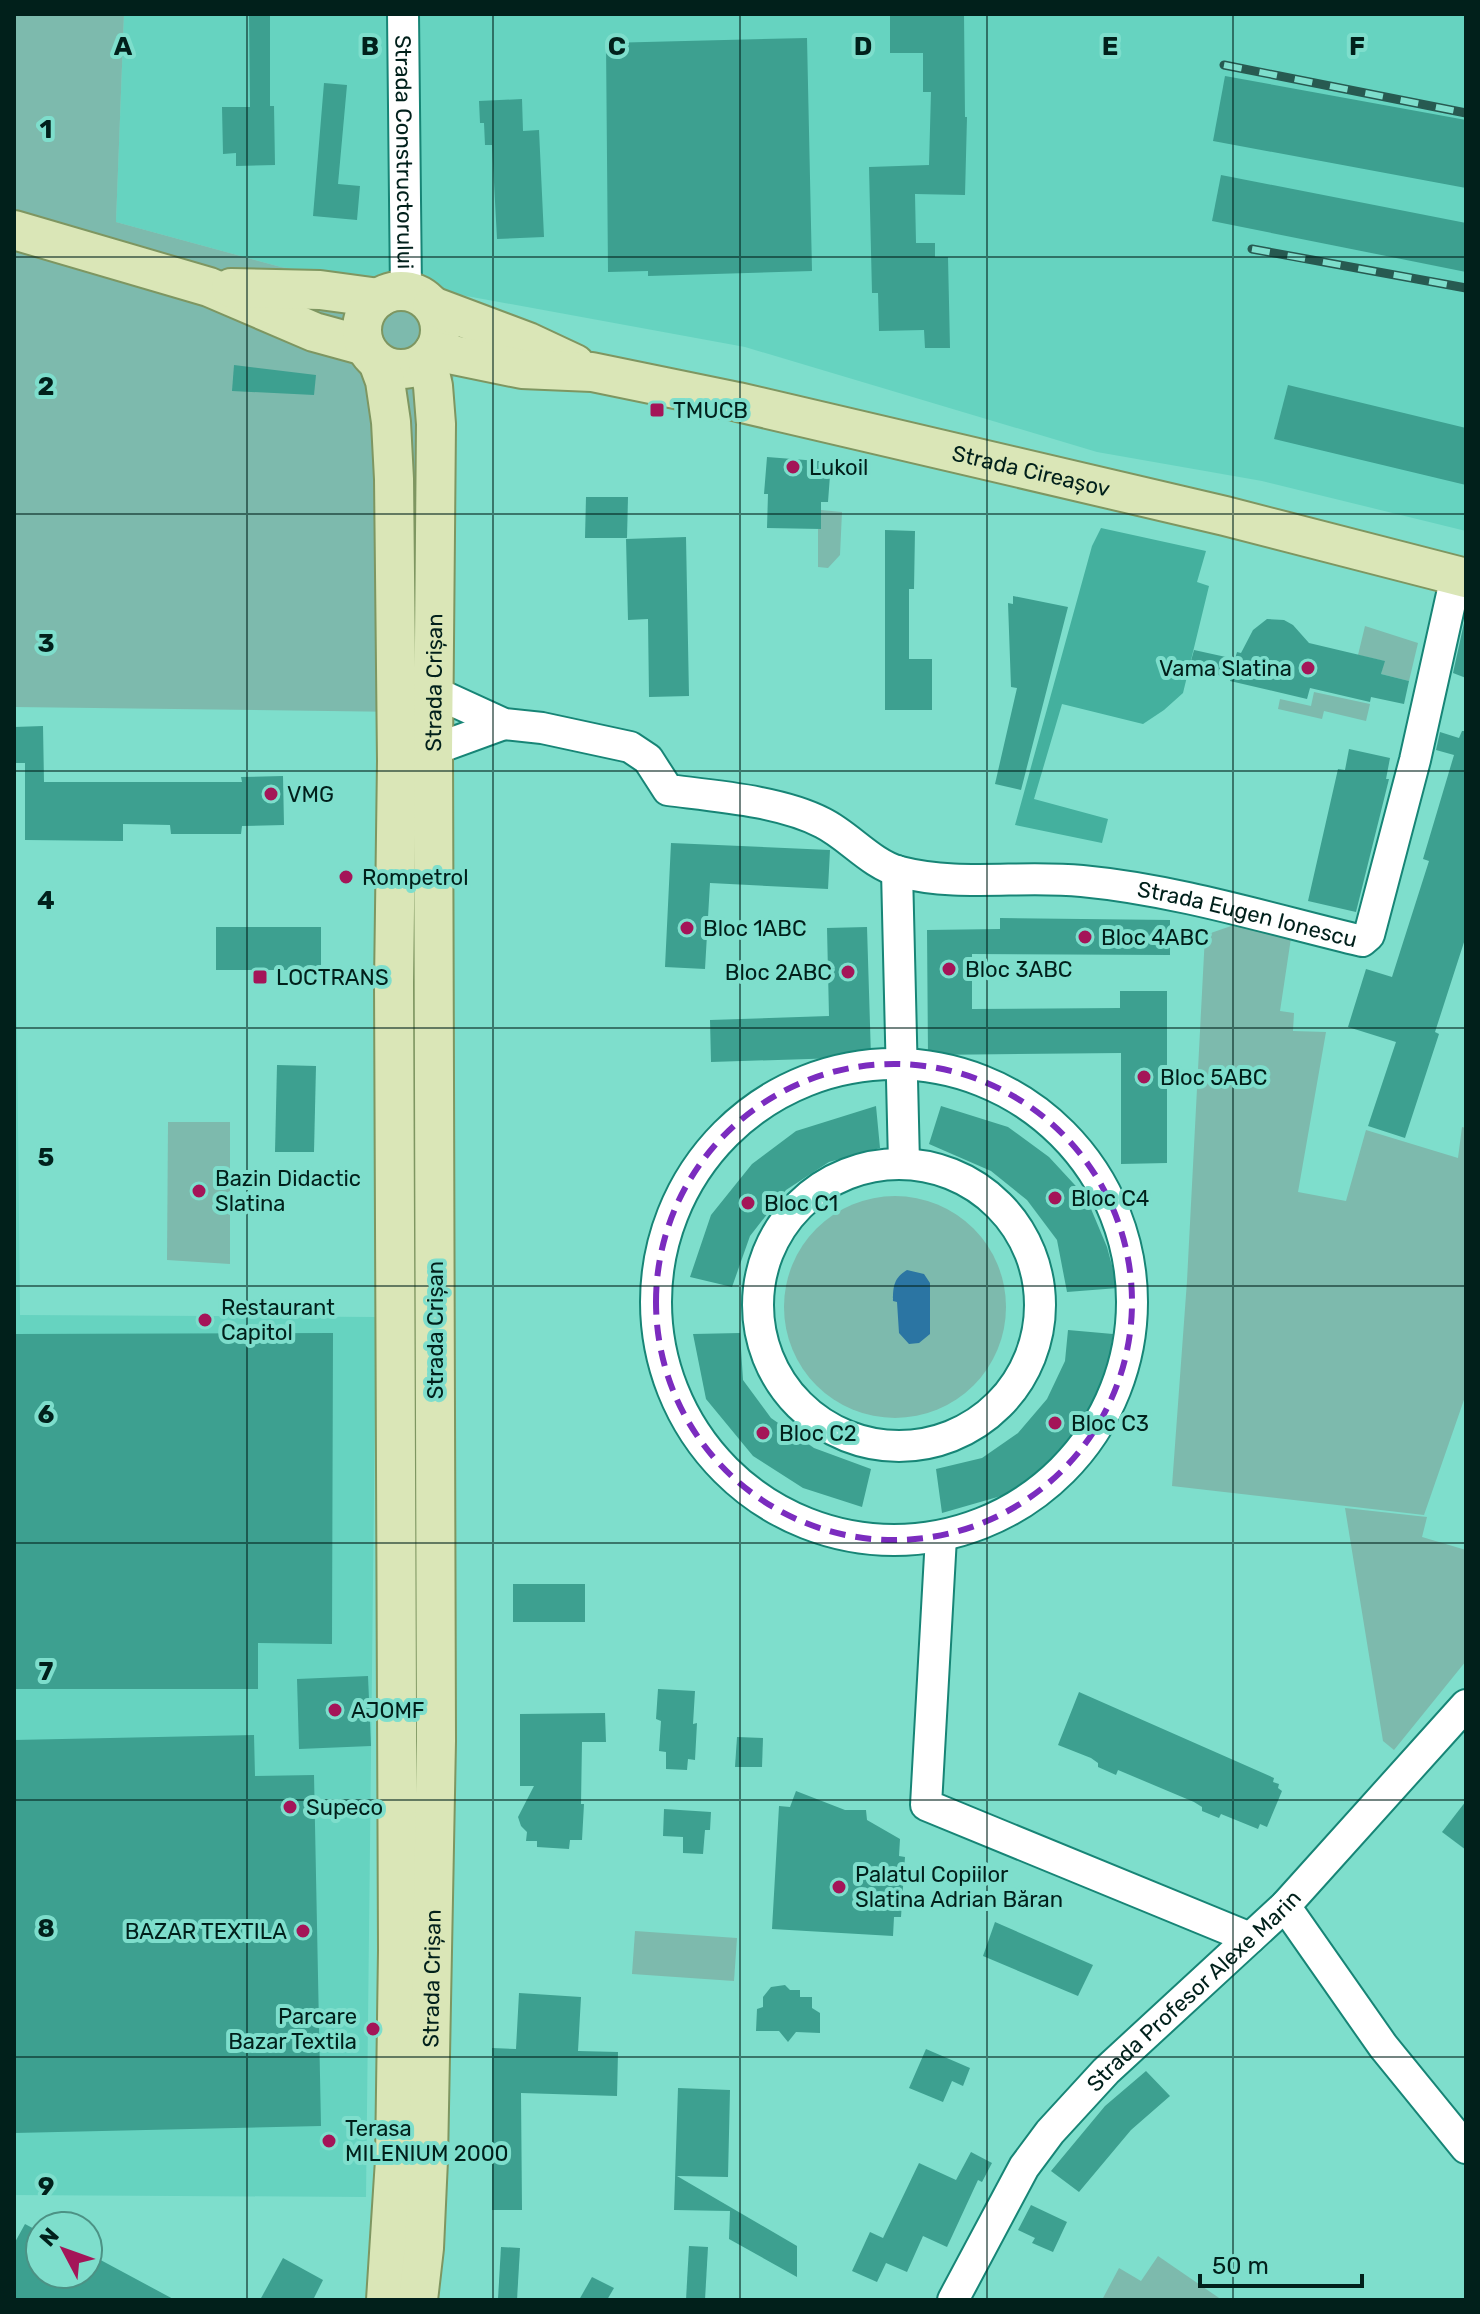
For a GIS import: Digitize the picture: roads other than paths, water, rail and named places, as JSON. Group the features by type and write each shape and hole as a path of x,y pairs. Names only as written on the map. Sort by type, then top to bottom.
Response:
{"main road":[{"name":"Strada Cireașov","path":"14,230 209,287 372,354"},
{"name":"Strada Cireașov","path":"209,287 320,290 406,299 528,342 592,372"},
{"path":"406,299 440,328 430,355 416,366 390,368 372,354 362,333 364,320 370,307 406,299"},
{"name":"Strada Crișan","path":"372,354 385,381 391,422 415,757 394,983 398,1950 395,2160 402,2296"},
{"name":"Strada Cireașov","path":"430,355 522,369 592,372 738,402 1225,516 1461,577"},
{"name":"Strada Crișan","path":"415,757 434,692 436,424 430,355"}],"street":[{"name":"Strada Constructorului","path":"403,14 406,299"},
{"name":"Strada Eugen Ionescu","path":"434,692 504,724 542,728 630,747 648,759 668,790 739,799 820,821 897,871 994,880 1079,880 1146,889 1362,941 1369,935 1461,577"},
{"name":"Strada Eugen Ionescu","path":"415,757 504,724"},
{"path":"897,871 904,1163"},
{"path":"902,1063 970,1075 1026,1102 1073,1143 1108,1194 1125,1241 1133,1289 1126,1357 1102,1420 1060,1474 1005,1514 941,1537 885,1542 829,1533 777,1512 732,1479 695,1437 669,1386 655,1325 655,1283 665,1232 686,1183 738,1120 809,1079 855,1066 902,1063"},
{"path":"904,1163 945,1170 983,1190 1013,1220 1033,1257 1041,1299 1037,1340 1021,1377 995,1409 961,1432 923,1445 880,1446 840,1434 804,1411 778,1379 761,1340 757,1298 763,1262 779,1229 803,1200 833,1179 867,1166 904,1163"},
{"path":"941,1537 926,1805 1250,1938"},
{"name":"Strada Profesor Alexe Marin","path":"953,2300 1024,2167 1050,2132 1106,2071 1285,1906 1466,1705"},
{"path":"1285,1906 1383,2046 1466,2148"}],"railway":[{"path":"1224,65 1466,113"},
{"path":"1252,249 1466,288"}],"place":[{"name":"TMUCB","path":"657,410"},
{"name":"Lukoil","path":"793,467"},
{"name":"Vama Slatina","path":"1308,668"},
{"name":"VMG","path":"271,794"},
{"name":"Rompetrol","path":"346,877"},
{"name":"Bloc 1ABC","path":"687,928"},
{"name":"Bloc 4ABC","path":"1085,937"},
{"name":"Bloc 3ABC","path":"949,969"},
{"name":"Bloc 2ABC","path":"848,972"},
{"name":"LOCTRANS","path":"260,977"},
{"name":"Bloc 5ABC","path":"1144,1077"},
{"name":"Bazin Didactic Slatina","path":"199,1191"},
{"name":"Bloc C4","path":"1055,1198"},
{"name":"Bloc C1","path":"748,1203"},
{"name":"Restaurant Capitol","path":"205,1320"},
{"name":"Bloc C3","path":"1055,1423"},
{"name":"Bloc C2","path":"763,1433"},
{"name":"AJOMF","path":"335,1710"},
{"name":"Supeco","path":"290,1807"},
{"name":"Palatul Copiilor Slatina Adrian Băran","path":"839,1887"},
{"name":"BAZAR TEXTILA","path":"303,1931"},
{"name":"Parcare Bazar Textila","path":"373,2029"},
{"name":"Terasa MILENIUM 2000","path":"329,2141"}]}
